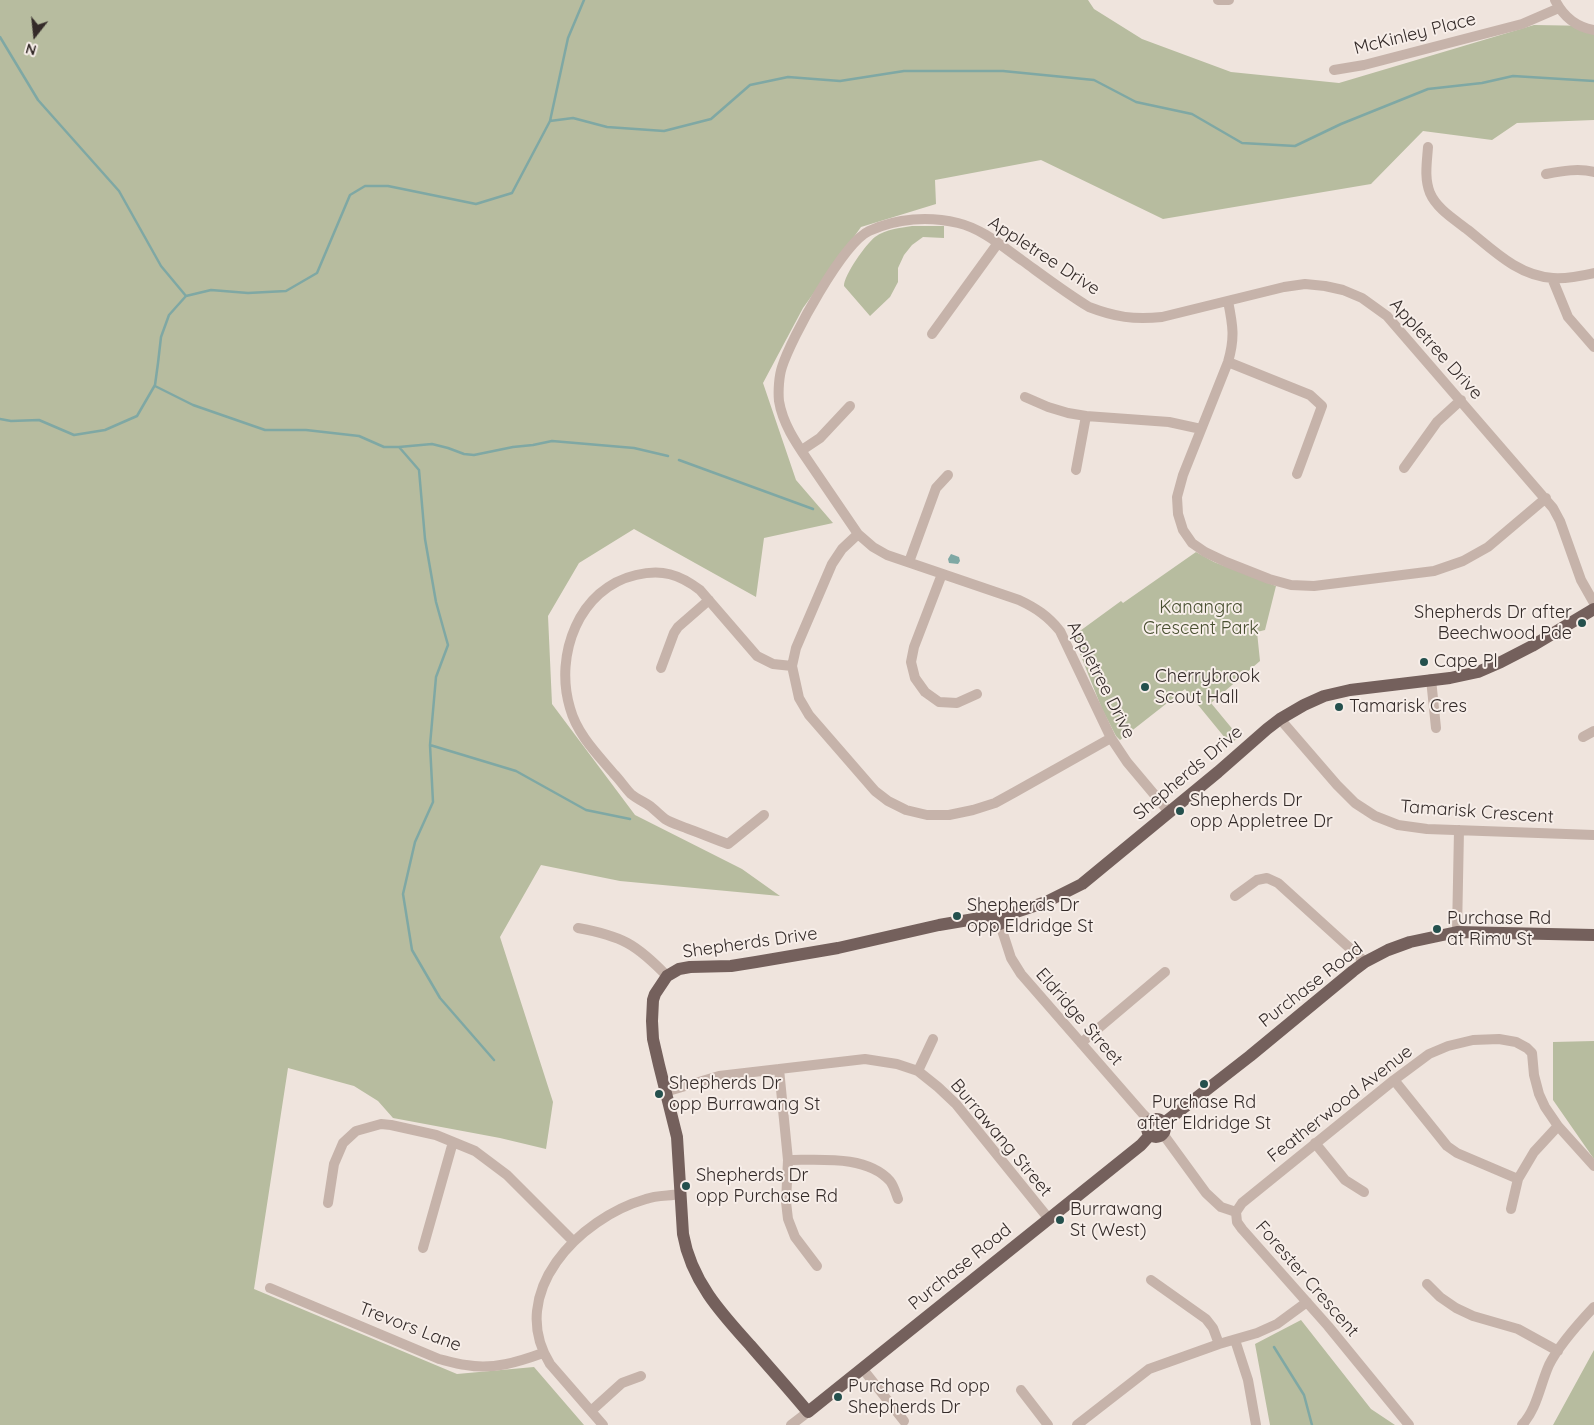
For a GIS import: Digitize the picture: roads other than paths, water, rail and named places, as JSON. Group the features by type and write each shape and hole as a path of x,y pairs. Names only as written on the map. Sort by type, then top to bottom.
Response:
{"main road":[{"name":"Shepherds Drive","path":"808,1412 723,1315 698,1278 690,1262 685,1244 677,1137 653,1039 653,1000 658,986 667,976 679,969 690,967 748,964 838,948 939,925 1000,919 1046,902 1082,884 1280,719 1313,700 1337,692 1464,676 1490,668 1532,646 1594,609"},
{"name":"Purchase Road","path":"1163,1129 1365,962 1388,950 1410,942 1457,932 1594,935"},
{"path":"1156,1119 1163,1129 1158,1137 1150,1135 1146,1128 1150,1121 1156,1119"},
{"name":"Purchase Road","path":"808,1412 1141,1145 1150,1135"}],"street":[{"path":"1218,0 1229,0"},
{"path":"1557,4 1572,21 1586,29 1594,30"},
{"name":"McKinley Place","path":"1334,70 1364,65 1522,24 1557,4"},
{"path":"1428,147 1426,178 1431,193 1440,208 1510,264 1529,273 1552,278 1573,277 1594,272"},
{"path":"1546,174 1587,170 1594,172"},
{"name":"Appletree Drive","path":"1169,812 1127,762 1111,738 1060,631 1049,618 1019,600 887,555 873,547 858,534 790,432 779,398 782,368 792,343 837,264 854,242 868,231 917,218 960,224 984,233 1089,307 1106,314 1123,317 1162,317 1284,287 1304,284 1344,290 1362,298 1387,316 1546,498 1560,521 1581,580 1594,604"},
{"path":"932,334 998,243"},
{"path":"1552,278 1568,317 1594,347"},
{"path":"1228,301 1233,325 1233,344 1228,362 1183,475 1177,497 1178,514 1183,530 1192,543 1205,552 1269,579 1291,585 1314,586 1434,571 1463,561 1488,547 1546,498"},
{"path":"1228,362 1310,395 1322,406 1297,474"},
{"path":"1025,397 1048,408 1068,413 1169,422 1200,429"},
{"path":"1404,468 1437,422 1461,400"},
{"path":"802,450 820,438 850,406"},
{"path":"1076,470 1086,416"},
{"path":"909,562 936,488 948,475"},
{"path":"858,534 842,549 832,564 796,648 792,666 799,698 809,714 875,790 888,801 912,812 927,815 949,815 973,810 995,803 1111,738"},
{"path":"764,815 728,844 666,820 650,806 631,794 578,728 570,709 566,690 568,647 578,620 591,601 602,590 617,580 648,572 676,575 689,581 700,590 757,656 772,664 792,666"},
{"path":"942,574 914,646 911,662 916,678 925,692 939,702 956,703 977,694"},
{"path":"661,668 678,627 709,600"},
{"path":"1431,679 1436,728"},
{"name":"Tamarisk Crescent","path":"1280,719 1336,785 1355,803 1375,816 1398,825 1459,830 1594,835"},
{"path":"1584,737 1594,731"},
{"path":"1457,932 1459,830"},
{"path":"1235,896 1257,880 1267,878 1273,880 1365,962"},
{"name":"Eldridge Street","path":"1000,919 1011,958 1021,974 1150,1121"},
{"path":"578,928 602,932 635,946 650,958 667,976"},
{"path":"1081,1044 1165,972"},
{"path":"918,1071 933,1040"},
{"name":"Featherwood Avenue","path":"1236,1212 1242,1202 1394,1080 1429,1054 1448,1046 1473,1040 1499,1040 1516,1042 1527,1048 1532,1053 1534,1075 1539,1094 1558,1126"},
{"name":"Burrawang Street","path":"665,1092 719,1076 865,1059 897,1064 918,1071 956,1104 1049,1219"},
{"path":"779,1069 788,1160 786,1202 788,1219 796,1237 817,1266"},
{"path":"1394,1080 1447,1146 1458,1153 1518,1180"},
{"path":"328,1203 334,1164 343,1144 356,1132 381,1124 391,1125 436,1135 475,1151 506,1175 573,1241"},
{"path":"1511,1209 1518,1180 1534,1152 1558,1126 1594,1166"},
{"name":"Forester Crescent","path":"1163,1129 1206,1193 1221,1207 1236,1212 1237,1222 1307,1302 1409,1425"},
{"path":"423,1248 453,1142"},
{"path":"1315,1143 1345,1180 1364,1192"},
{"path":"788,1160 837,1160 859,1164 879,1172 891,1182 898,1199"},
{"path":"603,1425 550,1364 543,1353 536,1316 544,1283 559,1258 573,1241 592,1226 615,1211 647,1198 680,1194"},
{"path":"1151,1280 1206,1320 1213,1328 1219,1344"},
{"path":"1427,1284 1440,1297 1456,1308 1473,1316 1518,1329 1558,1351"},
{"name":"Trevors Lane","path":"270,1288 438,1359 466,1366 495,1366 521,1361 543,1353"},
{"path":"1077,1425 1149,1369 1219,1344 1258,1333 1278,1324 1307,1302"},
{"path":"1522,1425 1532,1409 1550,1365 1558,1351 1594,1307"},
{"path":"1235,1340 1248,1380 1256,1425"},
{"path":"862,1368 904,1421"},
{"path":"591,1411 622,1383 641,1376"},
{"path":"1021,1390 1048,1425"},
{"name":"Purchase Road","path":"791,1425 808,1412"}],"water":[{"path":"951,554 959,557 960,561 958,564 949,563 948,559"}],"waterway":[{"path":"0,419 11,421 39,420 74,435 105,430 137,416 155,385 161,337 169,315 186,296 211,290 248,293 286,291 317,273 350,195 365,186 388,186 476,204 512,193 550,121 568,38 584,0"},
{"path":"0,37 38,100 119,191 161,266 186,296"},
{"path":"550,121 573,118 607,127 664,131 711,119 750,85 788,77 840,81 904,71 1003,71 1094,80 1136,102 1192,114 1242,143 1295,146 1341,124 1428,89 1482,83 1513,76 1594,81"},
{"path":"155,386 193,405 265,430 306,430 359,436 384,447 432,444 464,454 474,455 552,441 634,448 668,456"},
{"path":"399,447 419,470 425,539 436,602 448,645 436,677 430,745 433,802 415,842 403,894 412,950 440,998 494,1060"},
{"path":"679,460 813,509"},
{"path":"430,745 516,771 586,810 630,819"},
{"path":"1274,1347 1304,1395 1312,1425"}],"place":[{"name":"Shepherds Dr after Beechwood Pde","path":"1582,623"},
{"name":"Cape Pl","path":"1424,662"},
{"name":"Cherrybrook Scout Hall","path":"1145,687"},
{"name":"Tamarisk Cres","path":"1339,707"},
{"name":"Shepherds Dr opp Appletree Dr","path":"1180,811"},
{"name":"Shepherds Dr opp Eldridge St","path":"957,916"},
{"name":"Purchase Rd at Rimu St","path":"1437,929"},
{"name":"Purchase Rd after Eldridge St","path":"1204,1084"},
{"name":"Shepherds Dr opp Burrawang St","path":"659,1094"},
{"name":"Shepherds Dr opp Purchase Rd","path":"686,1186"},
{"name":"Burrawang St (West)","path":"1060,1220"},
{"name":"Purchase Rd opp Shepherds Dr","path":"838,1397"}],"park label":[{"name":"Kanangra Crescent Park","path":"1201,618"}]}
